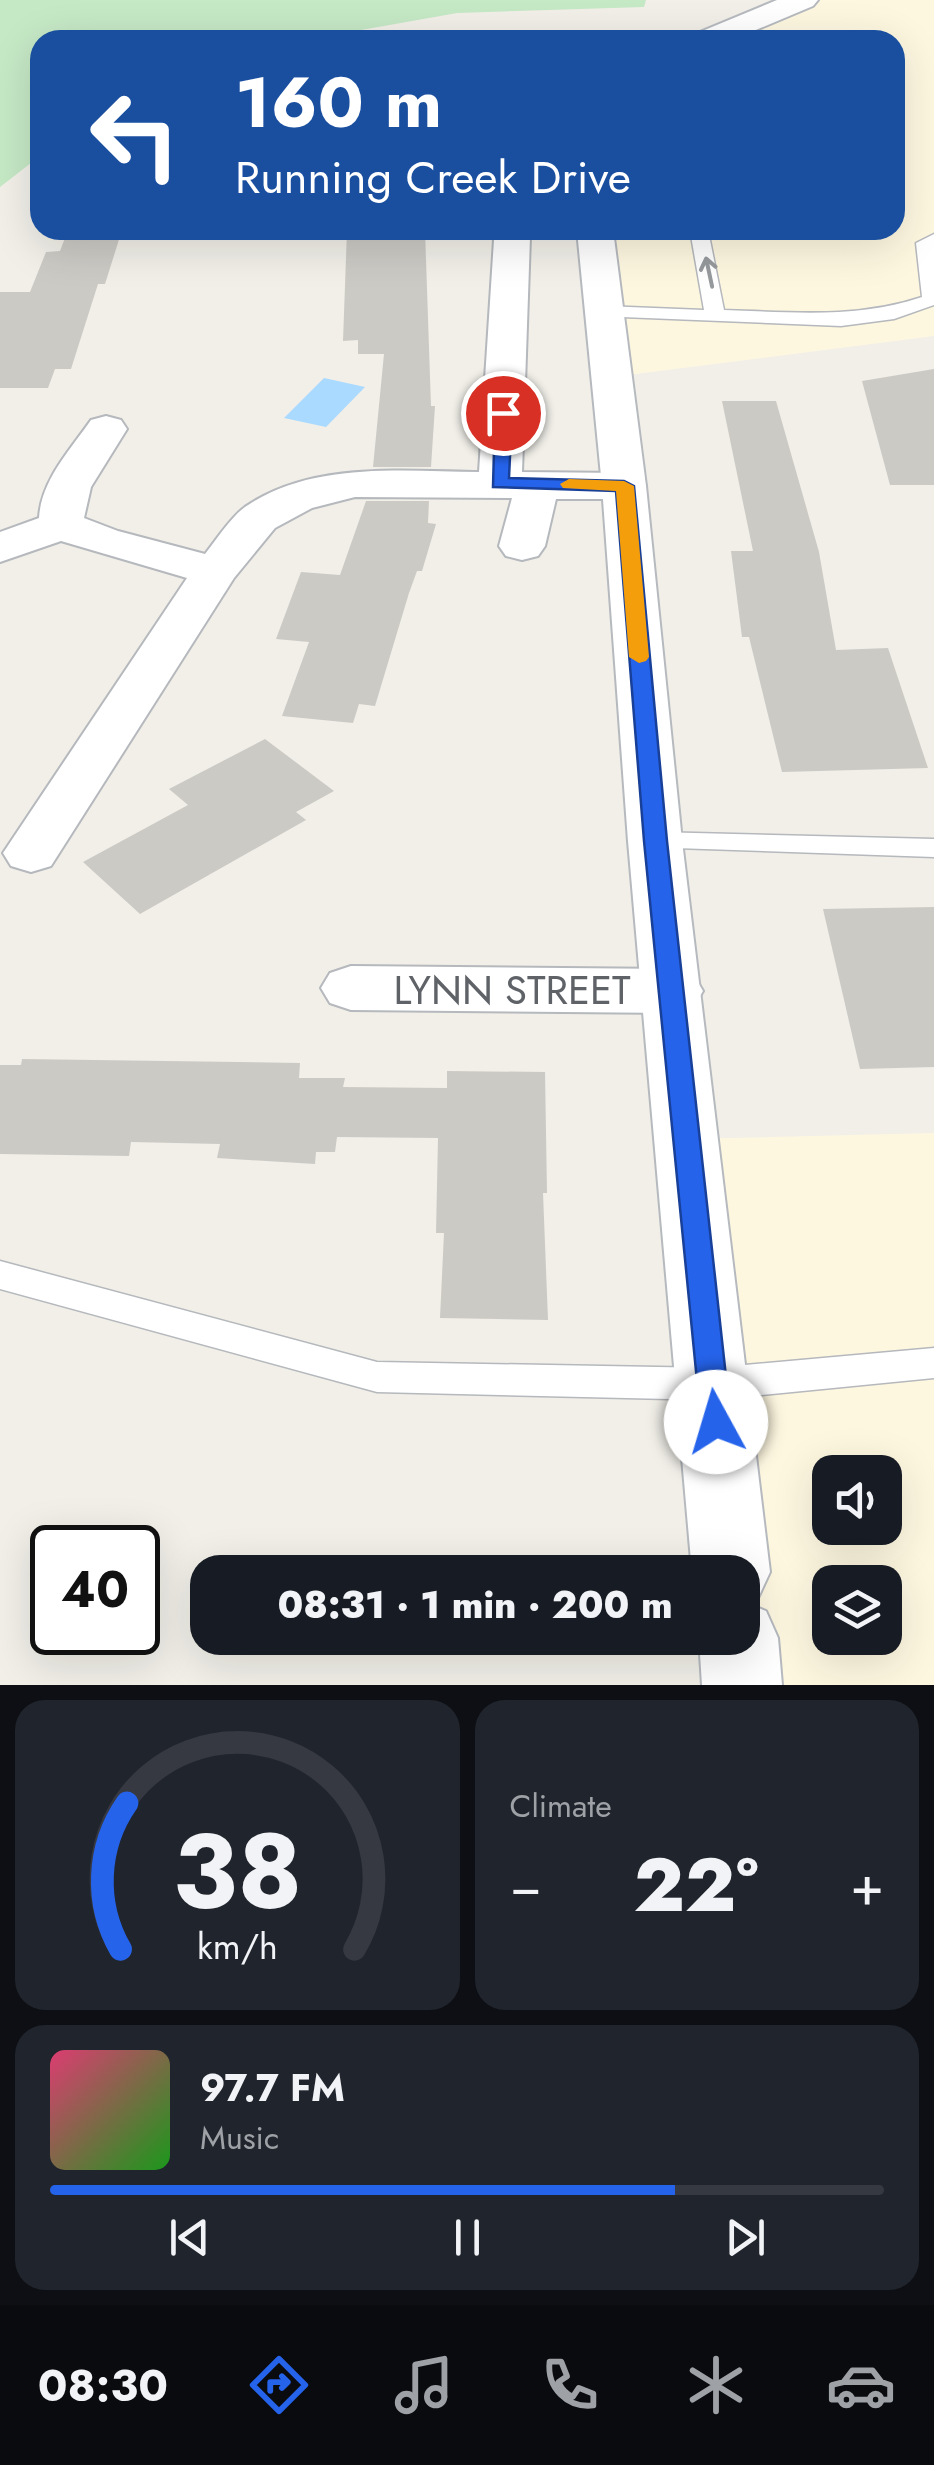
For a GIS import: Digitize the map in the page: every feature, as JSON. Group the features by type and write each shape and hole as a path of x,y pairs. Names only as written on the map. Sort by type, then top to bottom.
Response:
{"street":[{"path":"730,30 802,0"},
{"path":"512,240 522,546"},
{"path":"596,240 729,1555"},
{"path":"62,525 63,497 106,429"},
{"path":"31,853 216,571 258,518 296,498 355,484 624,486"},
{"path":"0,548 62,525 102,542 216,571"},
{"name":"LYNN STREET","path":"351,988 673,991"},
{"path":"739,1655 742,1685"}],"lane":[{"path":"702,240 715,315"},
{"path":"604,312 841,320 894,312 933,299 924,243 934,240"},
{"path":"655,841 934,848"},
{"path":"0,1275 377,1376 712,1384 934,1363"}],"shaded area":[{"path":"803,0 934,0 934,336 612,377 596,240 905,240 905,30 730,30"},
{"path":"934,1133 934,1685 742,1685 739,1655 760,1655 760,1555 729,1555 688,1139"}],"green space":[{"path":"0,0 646,0 644,7 457,13 361,30 30,30 30,164 0,187"}],"water":[{"path":"324,378 365,387 326,427 284,418"}],"building":[{"path":"64,240 119,240 105,284 98,284 71,369 55,369 48,388 0,388 0,292 30,292 46,252 60,251"},
{"path":"347,240 425,240 431,406 435,406 431,467 373,467 384,354 358,354 358,340 343,341"},
{"path":"934,369 934,485 890,485 862,381"},
{"path":"722,401 776,401 819,552 836,650 888,648 928,768 782,772 749,637 742,637 731,551 753,551"},
{"path":"366,501 429,501 428,523 436,524 422,571 417,571 409,593 375,706 359,704 353,723 282,716 309,642 276,639 301,572 340,575"},
{"path":"265,739 334,791 296,812 306,820 140,914 83,862 188,805 169,789"},
{"path":"934,907 934,1067 860,1069 823,909"},
{"path":"22,1059 300,1063 299,1078 345,1078 343,1087 447,1088 447,1071 545,1072 547,1193 543,1193 548,1320 440,1318 444,1233 436,1233 438,1138 337,1137 335,1152 316,1152 315,1164 217,1158 220,1144 131,1142 129,1156 0,1154 0,1065 21,1065"}],"slow traffic":[{"path":"569,484 624,486 639,657"}],"route":[{"path":"503,413 500,483 624,486 655,841 716,1422"}]}
